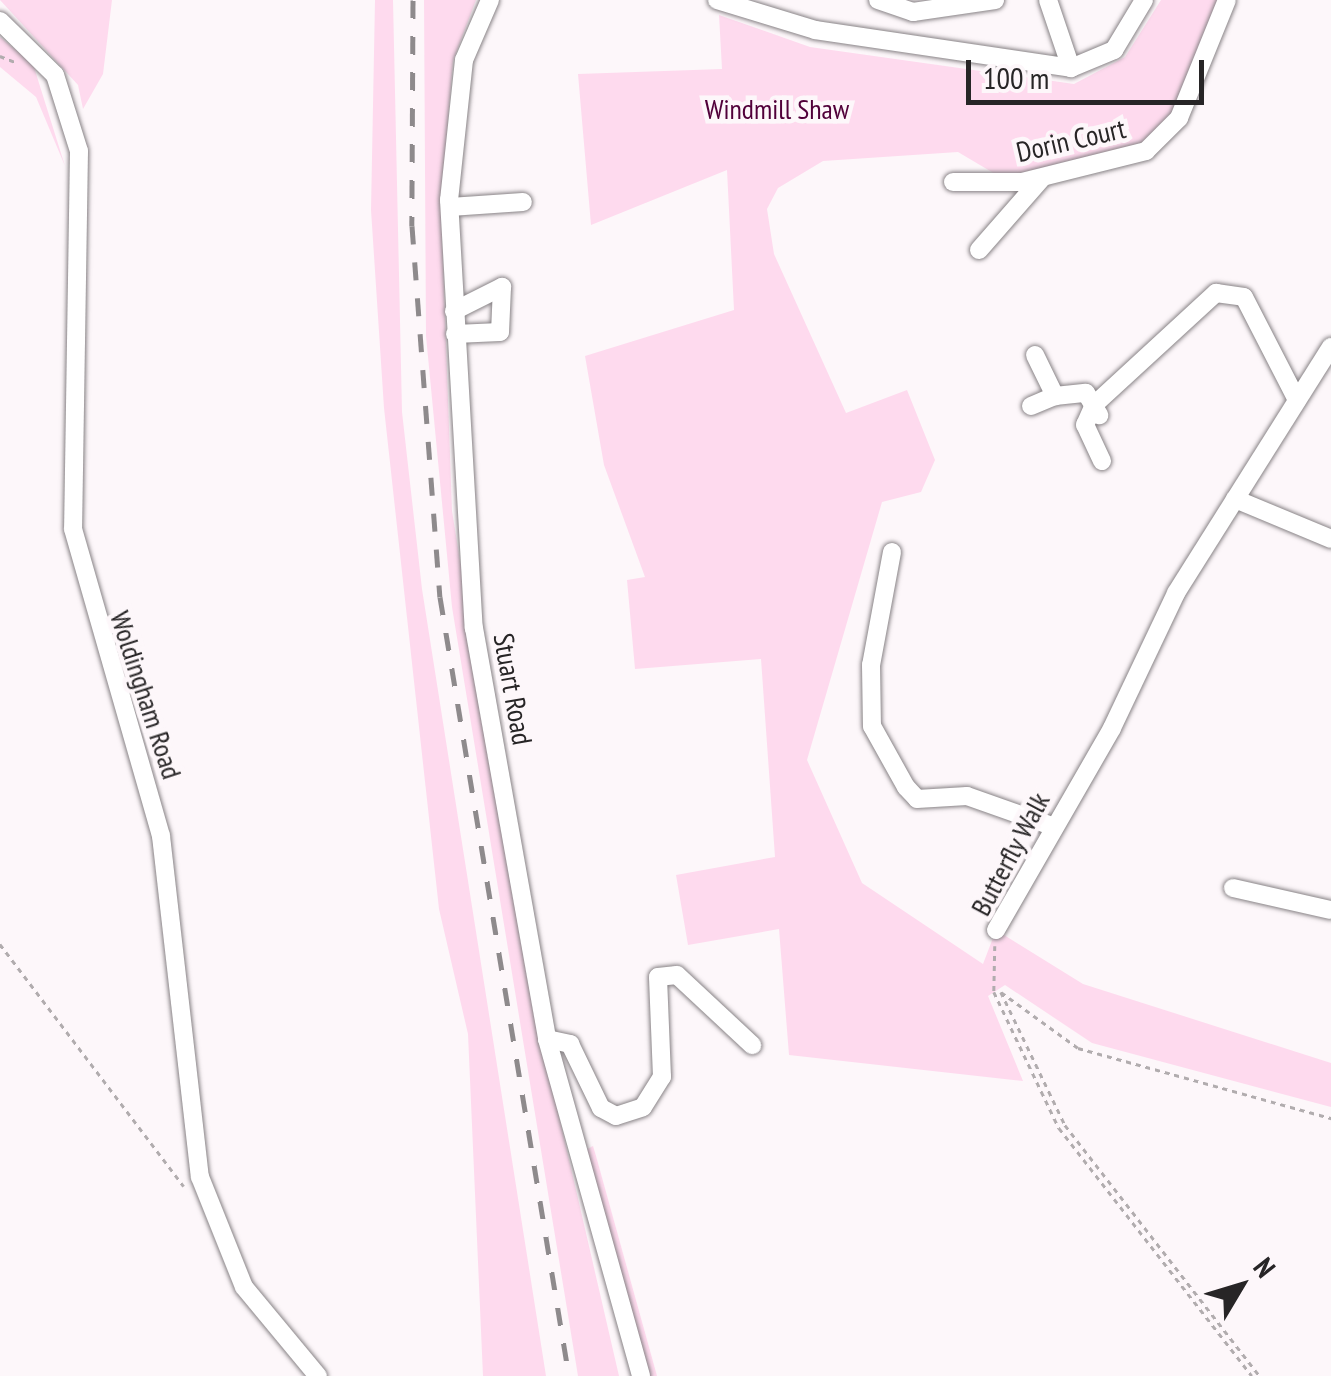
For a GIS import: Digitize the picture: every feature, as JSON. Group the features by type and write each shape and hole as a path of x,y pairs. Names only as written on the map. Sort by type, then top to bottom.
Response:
{"street":[{"name":"Stuart Road","path":"490,0 464,60 450,207 474,628 547,1039 641,1376"},
{"path":"717,0 816,30 1071,68 1114,50 1144,0"},
{"path":"878,0 914,12 995,0"},
{"path":"1048,0 1071,68"},
{"name":"Dorin Court","path":"953,182 1042,178 1123,160 1166,136 1226,0"},
{"name":"Woldingham Road","path":"0,21 37,50 72,112 82,189 68,415 73,529 161,836 200,1176 244,1287 318,1376"},
{"path":"979,250 1042,178"},
{"path":"450,207 523,202"},
{"path":"454,312 502,286 500,332 455,334"},
{"path":"1102,461 1086,425 1093,404 1198,306 1230,290 1244,297 1297,400"},
{"name":"Butterfly Walk","path":"996,930 1235,499 1331,347"},
{"path":"1035,355 1055,396"},
{"path":"1031,406 1055,396 1093,404"},
{"path":"1235,499 1331,539"},
{"path":"892,552 871,665 872,726 906,787 917,799 967,796 1056,827"},
{"path":"1233,888 1331,910"},
{"path":"547,1039 570,1044 601,1108 616,1116 642,1107 662,1077 658,977 677,975 752,1045"}],"path":[{"name":"Butterfly Walk","path":"996,930 994,992 1059,1128 1252,1376"},
{"path":"0,944 188,1190"},
{"path":"994,992 1001,992 1078,1048 1331,1118"},
{"path":"1001,992 1065,1125 1260,1376"}],"green space":[{"path":"0,0 112,0 103,74 83,109 78,85"},
{"path":"375,0 393,0 402,412 422,589 546,1376 483,1376 468,1034 439,909 384,408 371,210"},
{"path":"424,0 476,0 453,61 441,204 452,511 528,982 619,1376 578,1376 452,607 426,336"},
{"name":"Windmill Shaw","path":"1161,0 1218,0 1170,120 1147,142 1012,184 958,152 823,161 778,188 767,209 774,254 846,413 907,390 935,460 921,492 882,502 807,760 862,883 983,964 996,930 1083,984 1331,1063 1331,1107 1092,1043 1005,985 988,996 1023,1081 789,1055 779,929 688,945 676,875 775,857 761,659 635,669 627,580 645,577 604,465 585,356 734,310 727,170 591,225 578,74 722,69 719,15 810,47 1074,84 1125,57"},
{"path":"0,37 33,64 65,166 36,97 0,67"},
{"path":"593,1146 657,1376 636,1376 580,1153"}],"railway":[{"path":"413,0 412,226 440,597 569,1376"}]}
